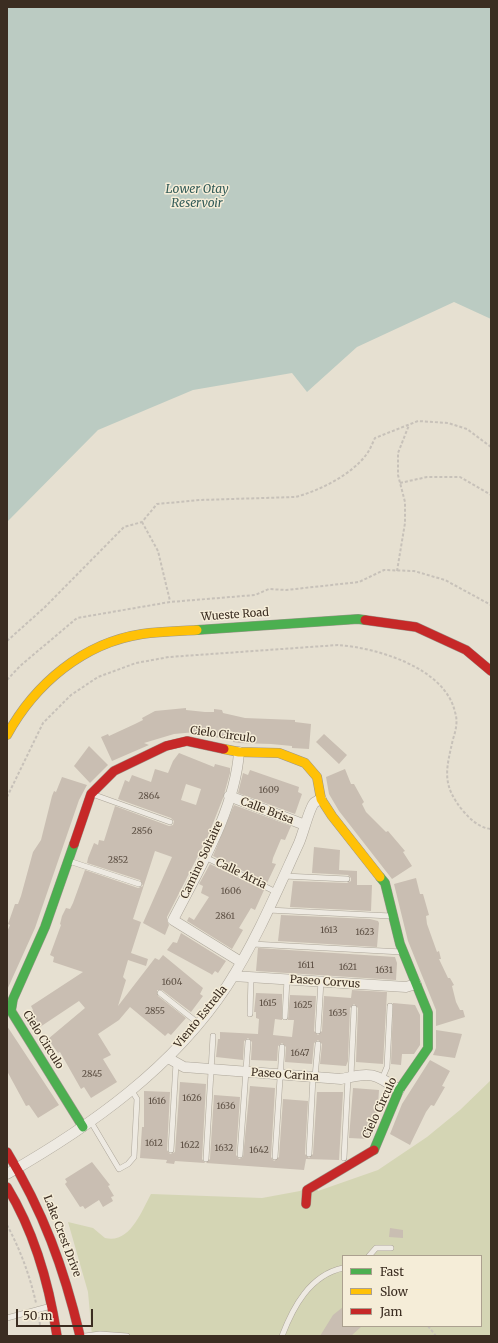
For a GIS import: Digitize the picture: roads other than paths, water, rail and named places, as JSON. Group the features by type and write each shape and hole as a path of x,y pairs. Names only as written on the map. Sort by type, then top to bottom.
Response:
{"street":[{"name":"Wueste Road","path":"7,735 13,722 28,700 54,676 87,652 124,638 142,634 358,619 416,627 466,650 491,671"},
{"name":"Cielo Circulo","path":"87,1125 15,1020 12,1011 13,999 45,927 91,794 114,771 166,746 187,741 239,752 279,753 305,763 317,777 321,799 332,816 386,883 404,952 428,1013 428,1048 400,1090 374,1150 307,1190 306,1204"},
{"name":"Camino Soltaire","path":"239,752 238,768 218,833 173,920 241,962"},
{"name":"Calle Brisa","path":"230,796 306,825"},
{"name":"Viento Estrella","path":"7,1174 87,1125 172,1060 182,1044 233,976 252,944 284,876 306,825 313,804 321,799"},
{"name":"Paseo Corvus","path":"233,976 406,987 416,984"},
{"name":"Paseo Carina","path":"172,1060 184,1067 280,1075 341,1078 360,1074 378,1076 400,1090"},
{"name":"Lake Crest Drive","path":"7,1152 18,1168 44,1216 58,1252 70,1291 80,1336"},
{"path":"7,1187 25,1222 44,1272 57,1336"}],"lane":[{"path":"91,794 170,822"},
{"name":"Calle Atria","path":"205,857 276,892"},
{"path":"68,861 139,884"},
{"path":"284,876 347,879"},
{"path":"268,910 394,917"},
{"path":"252,944 404,952"},
{"path":"250,1014 251,977"},
{"path":"285,1017 287,979"},
{"path":"318,1031 321,981"},
{"path":"160,993 198,1023"},
{"path":"382,1079 387,1067 390,1006"},
{"path":"344,1158 354,1008"},
{"path":"206,1158 213,1036"},
{"path":"240,1155 248,1042"},
{"path":"309,1154 314,1077 318,1044"},
{"path":"275,1157 282,1047"},
{"path":"171,1150 172,1060"},
{"name":"Cielo Circulo","path":"87,1125 119,1169 128,1164 134,1157 137,1099 132,1091"},
{"path":"370,1255 376,1248 391,1248"},
{"path":"282,1336 289,1317 304,1294 325,1274 342,1268"},
{"path":"7,1318 52,1306"},
{"path":"85,1336 100,1334 127,1336"}],"water":[{"name":"Lower Otay Reservoir","path":"7,7 491,7 491,319 454,302 357,347 307,392 292,373 193,390 98,430 7,522"}]}
